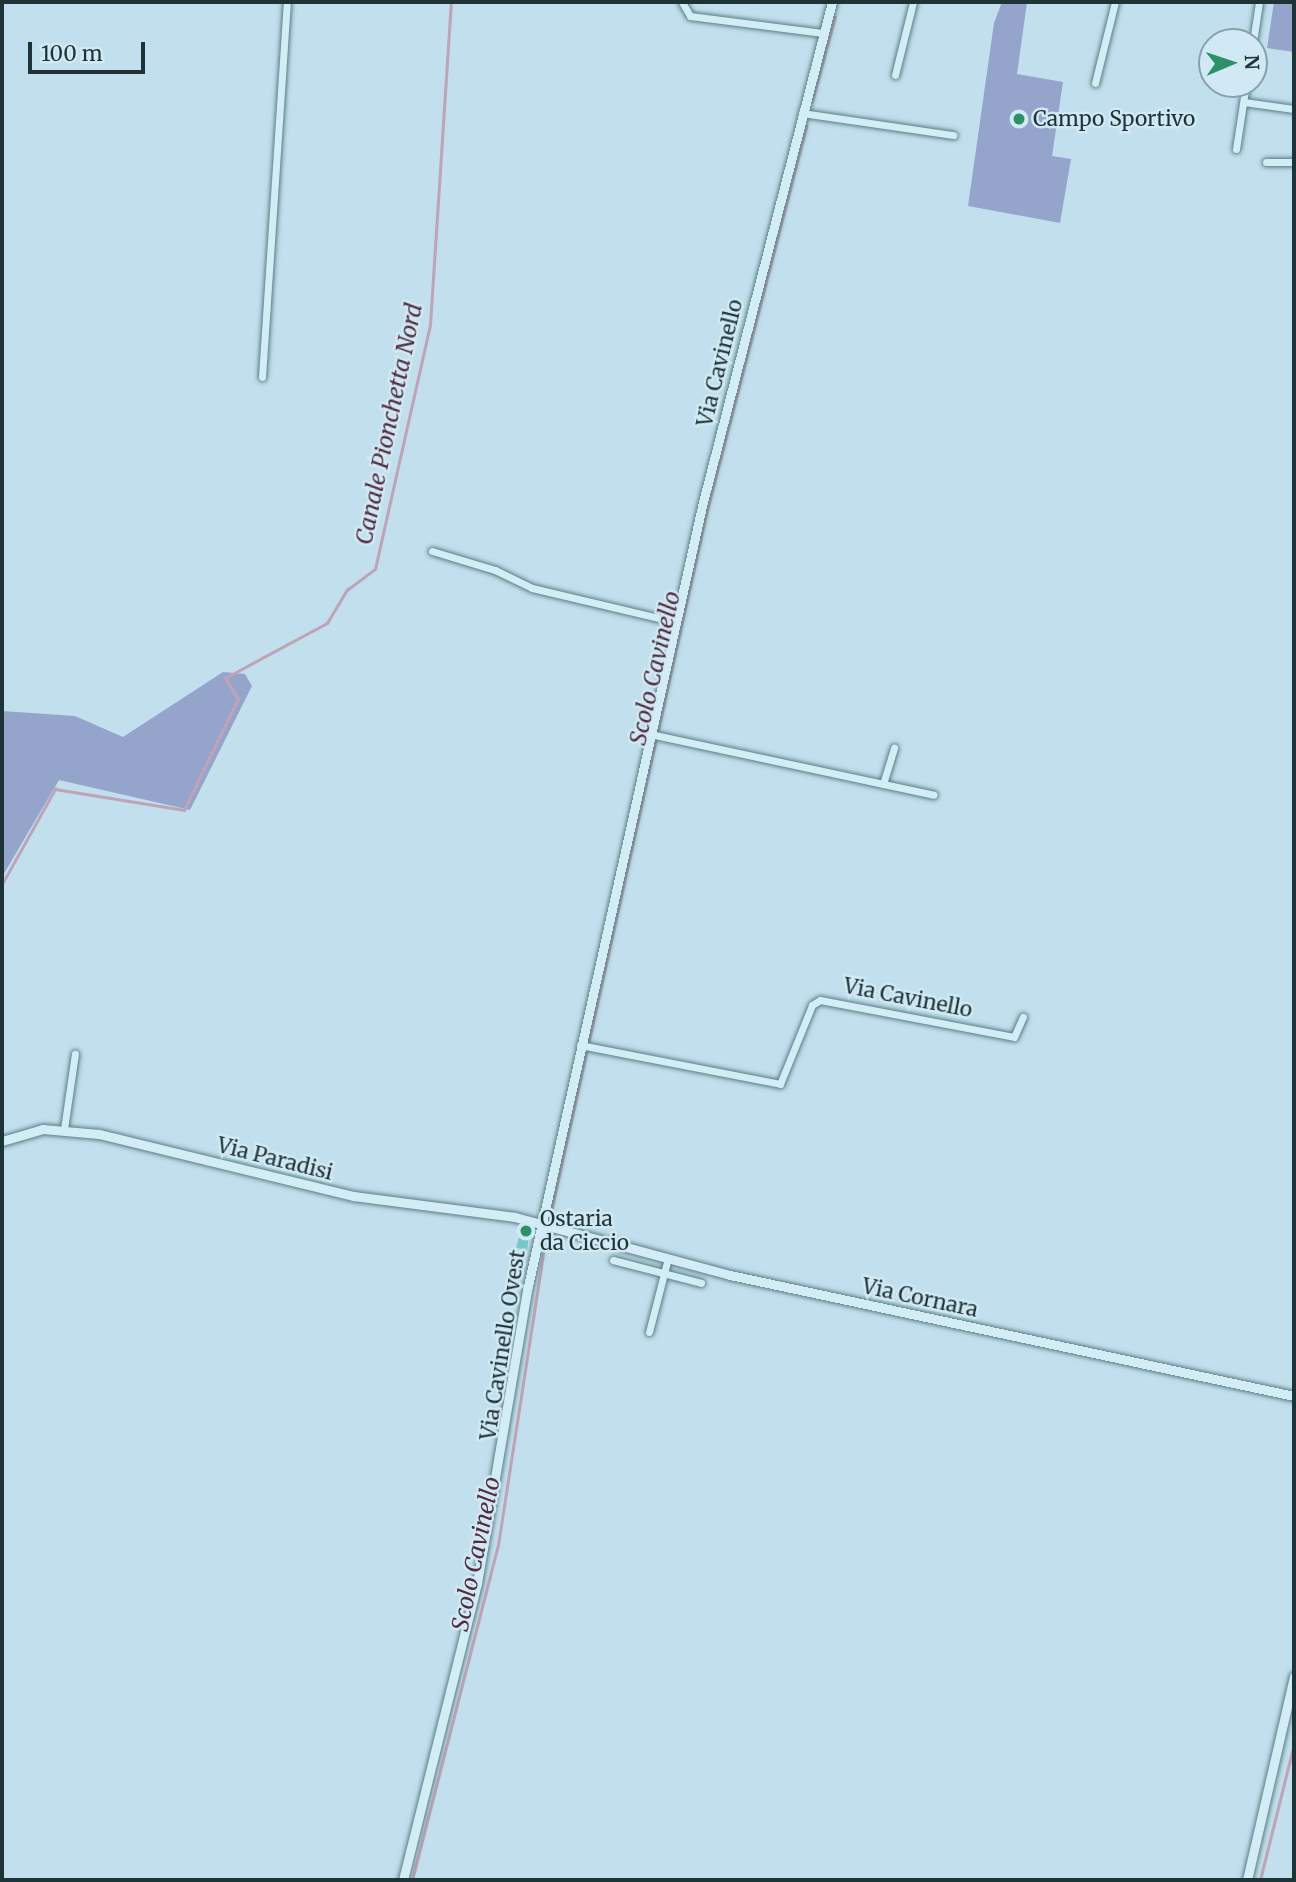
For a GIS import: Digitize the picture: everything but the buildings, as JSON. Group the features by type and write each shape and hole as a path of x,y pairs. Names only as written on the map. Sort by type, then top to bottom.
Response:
{"street":[{"path":"262,377 287,2"},
{"path":"682,2 690,16 823,33"},
{"name":"Via Cavinello","path":"542,1223 655,735 676,622 832,2"},
{"path":"895,75 914,2"},
{"path":"1095,83 1115,2"},
{"path":"1255,28 1259,2"},
{"path":"1236,149 1245,98"},
{"path":"1244,102 1294,109"},
{"path":"802,113 953,135"},
{"path":"1266,162 1294,162"},
{"path":"432,551 495,570 532,588 676,622"},
{"path":"655,735 934,794"},
{"path":"883,784 894,748"},
{"name":"Via Cavinello","path":"585,1046 780,1084 812,1004 820,1000 1014,1037 1023,1017"},
{"path":"64,1129 75,1054"},
{"name":"Via Paradisi","path":"2,1141 64,1129 354,1196 542,1223"},
{"name":"Via Cornara","path":"542,1223 668,1258 1294,1396"},
{"name":"Via Cavinello Ovest","path":"403,1880 477,1583 542,1223"},
{"path":"649,1332 668,1258"},
{"path":"613,1260 701,1283"},
{"path":"1247,1880 1294,1676"}],"shaded area":[{"name":"Campo Sportivo","path":"1002,2 1027,2 1017,74 1063,82 1052,156 1071,159 1060,223 968,206 994,23"},
{"path":"1274,2 1294,2 1294,52 1268,48"},
{"path":"223,672 245,674 252,686 190,810 59,780 2,877 2,711 75,716 123,737"}],"waterway":[{"name":"Canale Pionchetta Nord","path":"2,884 55,789 184,810 238,699 225,678 327,623 347,590 375,569 430,325 451,2"},
{"name":"Scolo Cavinello","path":"812,101 835,17"},
{"name":"Scolo Cavinello","path":"549,1220 706,514 806,126"},
{"name":"Scolo Cavinello","path":"412,1880 498,1545 547,1230"},
{"path":"1260,1880 1294,1744"}],"place":[{"name":"Campo Sportivo","path":"1019,119"},
{"name":"Ostaria da Ciccio","path":"526,1231"}]}
